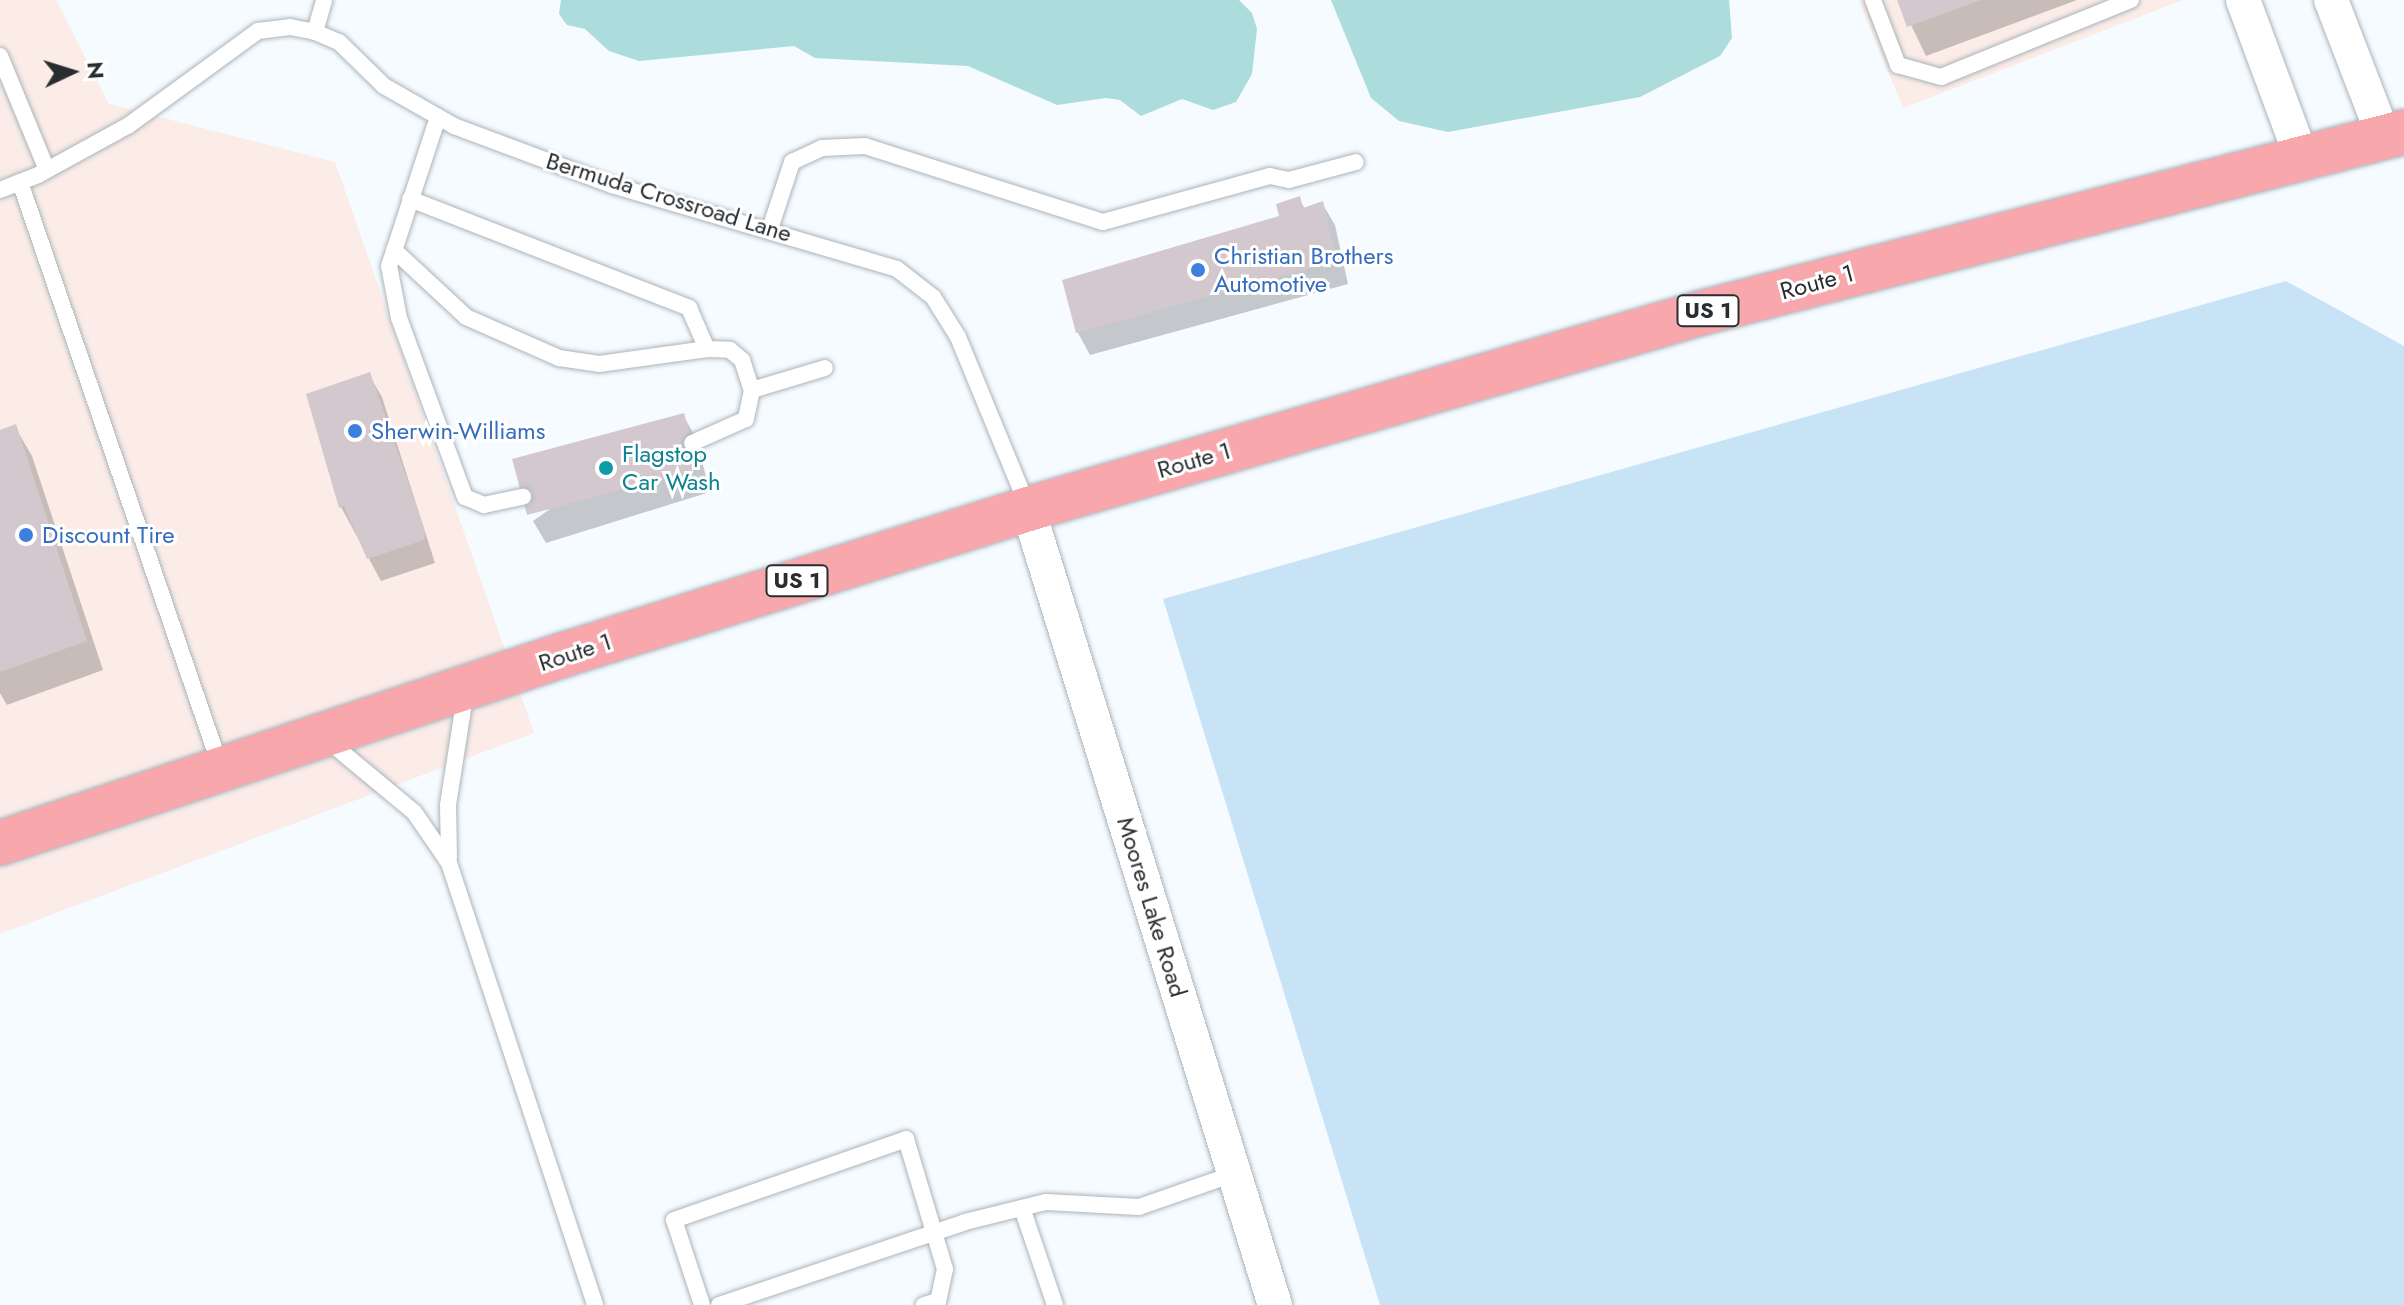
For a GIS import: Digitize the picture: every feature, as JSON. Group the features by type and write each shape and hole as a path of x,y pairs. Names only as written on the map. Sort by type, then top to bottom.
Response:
{"main road":[{"name":"Route 1","path":"0,843 466,689 1028,509 1701,313 2394,135"}],"street":[{"path":"2243,0 2302,159"},
{"path":"2331,0 2394,135"},
{"name":"Moores Lake Road","path":"1028,509 1275,1305"}],"lane":[{"path":"315,32 324,0"},
{"path":"1873,0 1898,65 1941,77 2131,0"},
{"name":"Bermuda Crossroad Lane","path":"0,190 47,170 129,125 258,31 290,27 315,32 339,42 384,86 438,117 612,185 770,229 897,269 933,297 958,337 1028,509"},
{"path":"0,56 47,170"},
{"path":"438,117 389,266 399,318 456,481 465,497 484,505 523,497"},
{"path":"770,229 792,162 822,148 865,146 1103,222 1270,176 1289,180 1356,162"},
{"path":"20,182 221,770"},
{"path":"410,199 689,308 707,349"},
{"path":"394,250 466,317 559,358 599,364 707,349 730,350 742,360 752,390 746,419 692,443"},
{"path":"752,390 825,368"},
{"path":"449,863 448,805 466,689"},
{"path":"322,736 414,812 449,863 595,1305"},
{"path":"702,1305 674,1220 906,1139 945,1269 938,1301 924,1305"},
{"path":"719,1305 935,1232 1022,1208 1046,1202 1139,1207 1234,1174"},
{"path":"1022,1208 1055,1305"}],"shaded area":[{"path":"0,0 56,0 109,104 335,162 534,733 0,934"},
{"path":"561,0 1239,0 1252,13 1257,29 1252,74 1236,102 1213,110 1182,99 1141,116 1120,100 1106,98 1057,105 968,66 815,58 794,46 639,61 609,51 585,29 567,25 559,14"},
{"path":"1331,0 1729,0 1732,38 1720,56 1640,97 1448,132 1399,121 1371,98"},
{"path":"1859,0 2183,0 1903,108"},
{"path":"2286,281 2404,346 2404,1305 1380,1305 1163,599"}],"building":[{"path":"1897,0 1981,0 1907,27"},
{"name":"Christian Brothers Automotive","path":"1300,196 1303,208 1323,201 1337,261 1076,333 1062,280 1279,216 1276,204"},
{"name":"Sherwin-Williams","path":"370,372 425,531 424,540 367,559 344,506 339,508 306,394"},
{"name":"Flagstop Car Wash","path":"684,413 699,469 527,515 512,459"},
{"name":"Discount Tire","path":"16,424 87,641 0,672 0,430"}],"place":[{"name":"Christian Brothers Automotive","path":"1198,270"},
{"name":"Sherwin-Williams","path":"355,431"},
{"name":"Flagstop Car Wash","path":"606,468"},
{"name":"Discount Tire","path":"26,535"}]}
